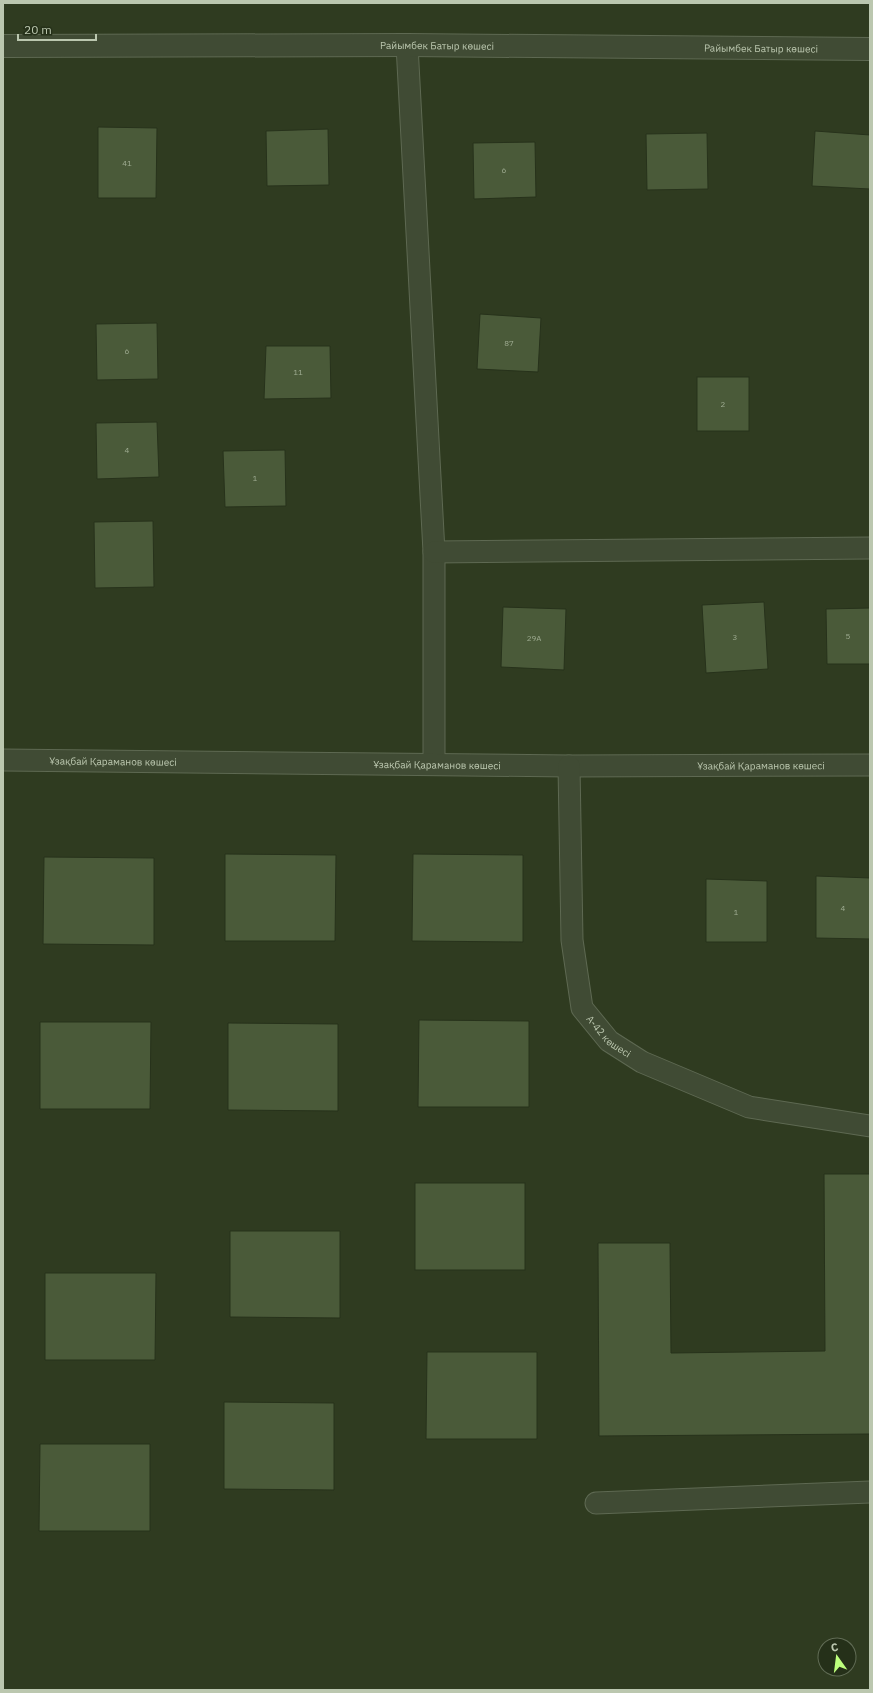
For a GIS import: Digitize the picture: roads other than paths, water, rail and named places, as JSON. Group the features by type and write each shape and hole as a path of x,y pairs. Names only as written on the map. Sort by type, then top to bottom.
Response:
{"street":[{"name":"Райымбек Батыр көшесі","path":"3,46 407,45 870,49"},
{"path":"407,45 434,552 434,764"},
{"path":"434,552 870,548"},
{"name":"Ұзақбай Қараманов көшесі","path":"3,760 569,766 870,765"},
{"name":"А-42 көшесі","path":"569,766 572,940 582,1008 609,1041 642,1062 749,1108 870,1126"},
{"path":"596,1503 870,1492"}]}
